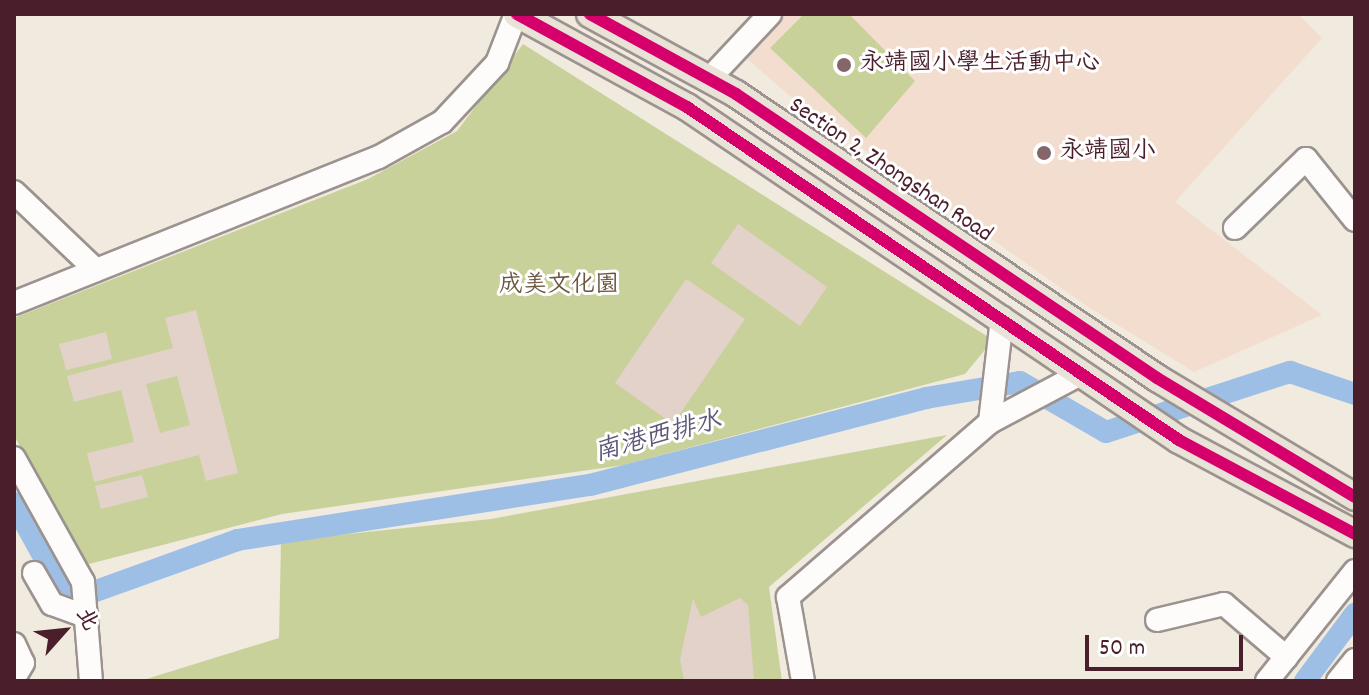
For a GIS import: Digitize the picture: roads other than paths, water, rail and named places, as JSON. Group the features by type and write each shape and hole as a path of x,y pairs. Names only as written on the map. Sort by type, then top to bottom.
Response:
{"main road":[{"path":"517,14 687,107 1179,440 1355,534"},
{"name":"Section 2, Zhongshan Road","path":"590,14 709,79 1157,378 1236,429 1355,497"}],"street":[{"path":"14,303 379,157 442,122 497,63 517,14"},
{"path":"709,79 770,14"},
{"path":"1235,228 1306,159 1355,220"},
{"path":"14,192 96,270"},
{"path":"990,422 1002,318"},
{"path":"803,681 788,597 990,422 1082,373"},
{"path":"14,458 83,582 91,681"},
{"path":"1267,681 1355,571"},
{"path":"34,573 52,604 85,616"},
{"path":"1157,620 1224,604 1286,657"},
{"path":"14,644 23,663 14,678"},
{"path":"1338,681 1355,660"}],"waterway":[{"name":"南港西排水","path":"14,503 68,601 237,540 590,485 926,398 1020,382 1106,432 1290,372 1355,394"},
{"path":"1305,681 1355,614"}],"place":[{"name":"永靖國小學生活動中心","path":"844,65"},
{"name":"永靖國小","path":"1044,153"}],"park label":[{"name":"成美文化園","path":"559,287"}]}
